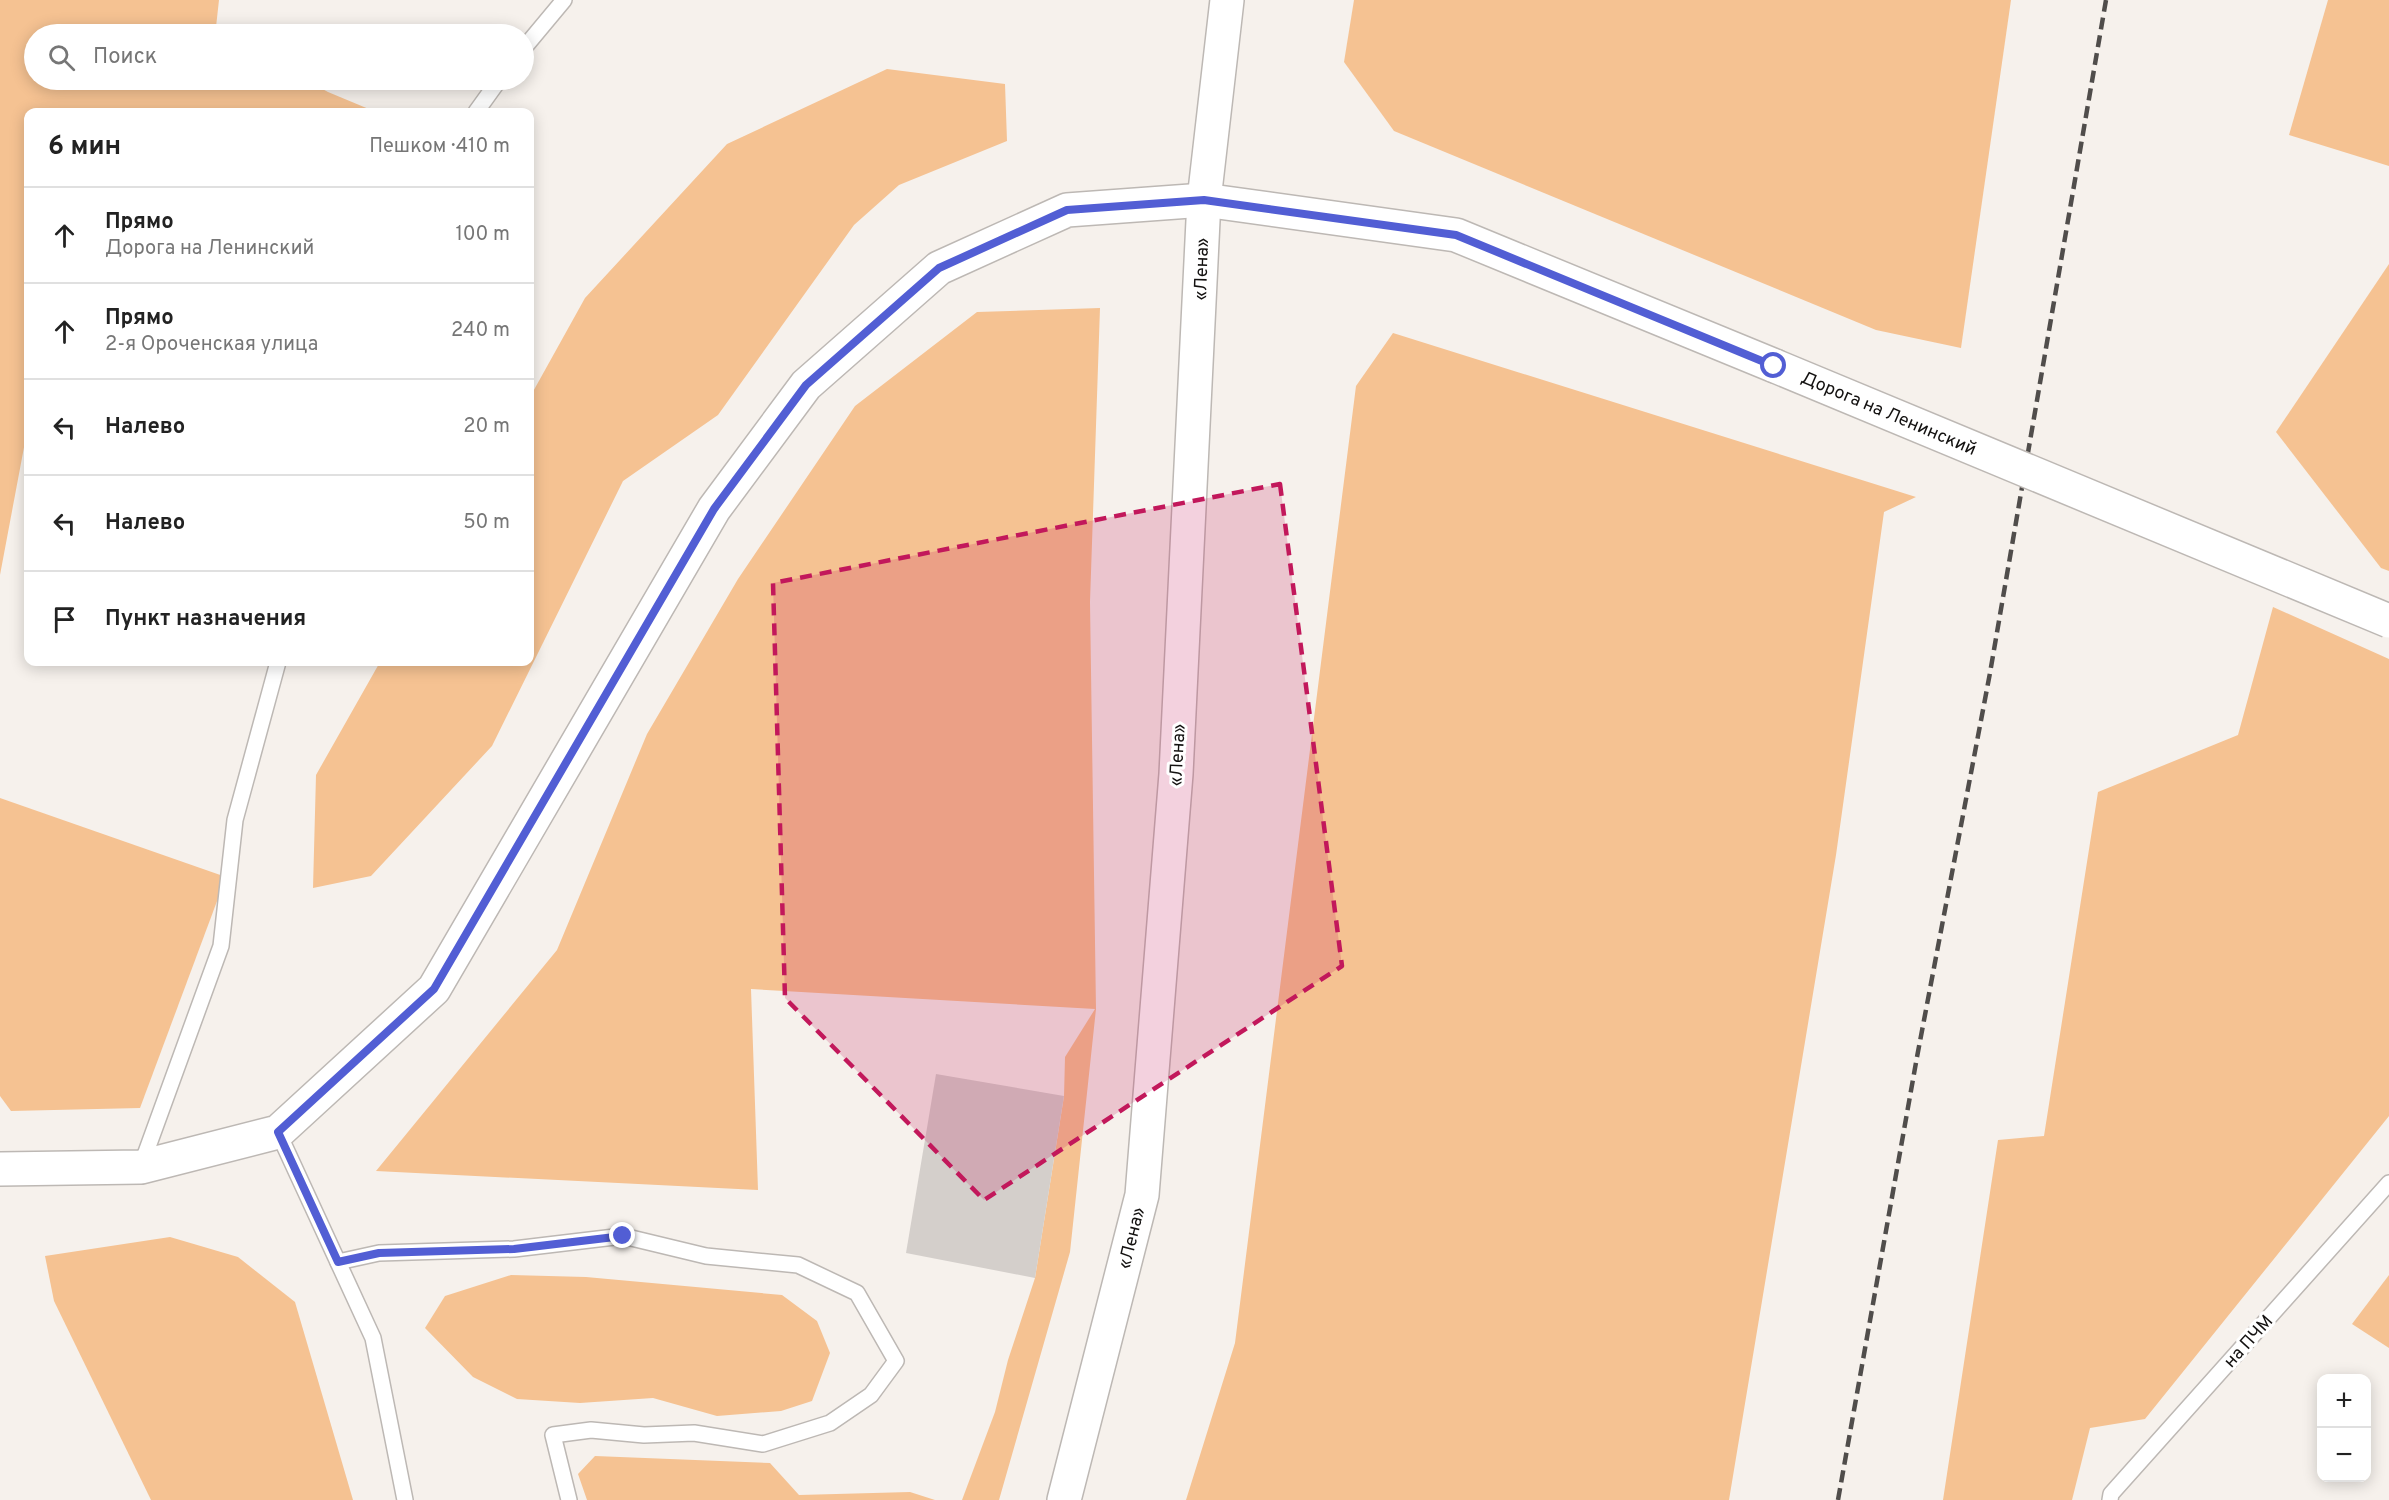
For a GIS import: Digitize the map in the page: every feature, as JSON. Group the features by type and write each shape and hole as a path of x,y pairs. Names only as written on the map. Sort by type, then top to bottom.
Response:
{"main road":[{"name":"«Лена»","path":"1064,1500 1142,1195 1176,774 1204,200 1227,0"},
{"name":"Дорога на Ленинский","path":"278,1132 434,989 714,509 806,385 939,268 1067,210 1204,200 1456,235 2389,621"},
{"path":"0,1169 141,1167 278,1132"}],"lane":[{"path":"534,36 564,0"},
{"path":"479,108 492,90"},
{"path":"141,1167 221,946 235,820 277,666"},
{"path":"278,1132 373,1338 405,1500"},
{"name":"на ПЧМ","path":"2110,1500 2111,1494 2389,1183"},
{"path":"338,1262 379,1253 514,1249 623,1236 706,1256 798,1266 857,1293 896,1361 871,1395 830,1423 763,1444 694,1433 644,1435 591,1430 553,1435 569,1500"}],"highlighted area":[{"path":"1280,484 1342,966 984,1200 785,998 773,583"}],"shaded area":[{"path":"0,0 219,0 216,24 24,24 24,90 324,90 366,108 24,108 24,447 0,575"},
{"path":"1354,0 2011,0 1961,348 1876,330 1394,131 1344,62"},
{"path":"2328,0 2389,0 2389,166 2289,135"},
{"path":"887,69 1005,84 1007,141 899,185 854,225 718,415 623,481 534,661 534,390 585,298 727,144"},
{"path":"2389,264 2389,571 2381,568 2276,432"},
{"path":"1100,308 1090,602 1096,1009 1070,1252 999,1500 962,1500 995,1412 1008,1360 1035,1278 1064,1096 1065,1057 1095,1009 751,989 758,1190 376,1171 557,950 647,734 738,579 855,406 977,312"},
{"path":"1393,333 1916,497 1884,512 1836,855 1729,1500 1186,1500 1235,1343 1356,386"},
{"path":"2273,607 2389,659 2389,1116 2145,1419 2090,1428 2072,1500 1943,1500 1998,1140 2044,1136 2098,792 2238,735"},
{"path":"378,666 532,666 492,746 371,876 313,888 316,775"},
{"path":"0,798 226,877 140,1108 11,1111 0,1096"},
{"path":"170,1237 238,1257 295,1302 353,1500 151,1500 54,1301 45,1256"},
{"path":"511,1275 586,1277 782,1295 817,1321 830,1353 812,1401 781,1411 717,1416 653,1398 580,1403 517,1399 473,1377 425,1328 445,1296"},
{"path":"2389,1275 2389,1348 2352,1324"},
{"path":"595,1456 770,1463 799,1495 910,1492 935,1500 587,1500 578,1474"}],"building":[{"path":"936,1074 1064,1096 1035,1278 906,1253"}],"railway":[{"path":"1838,1500 1917,1057 1990,673 2106,0"}],"route":[{"path":"623,1236 514,1249 379,1253 338,1262 278,1132 434,989 714,509 806,385 939,268 1067,210 1204,200 1456,235 1774,366"}]}
